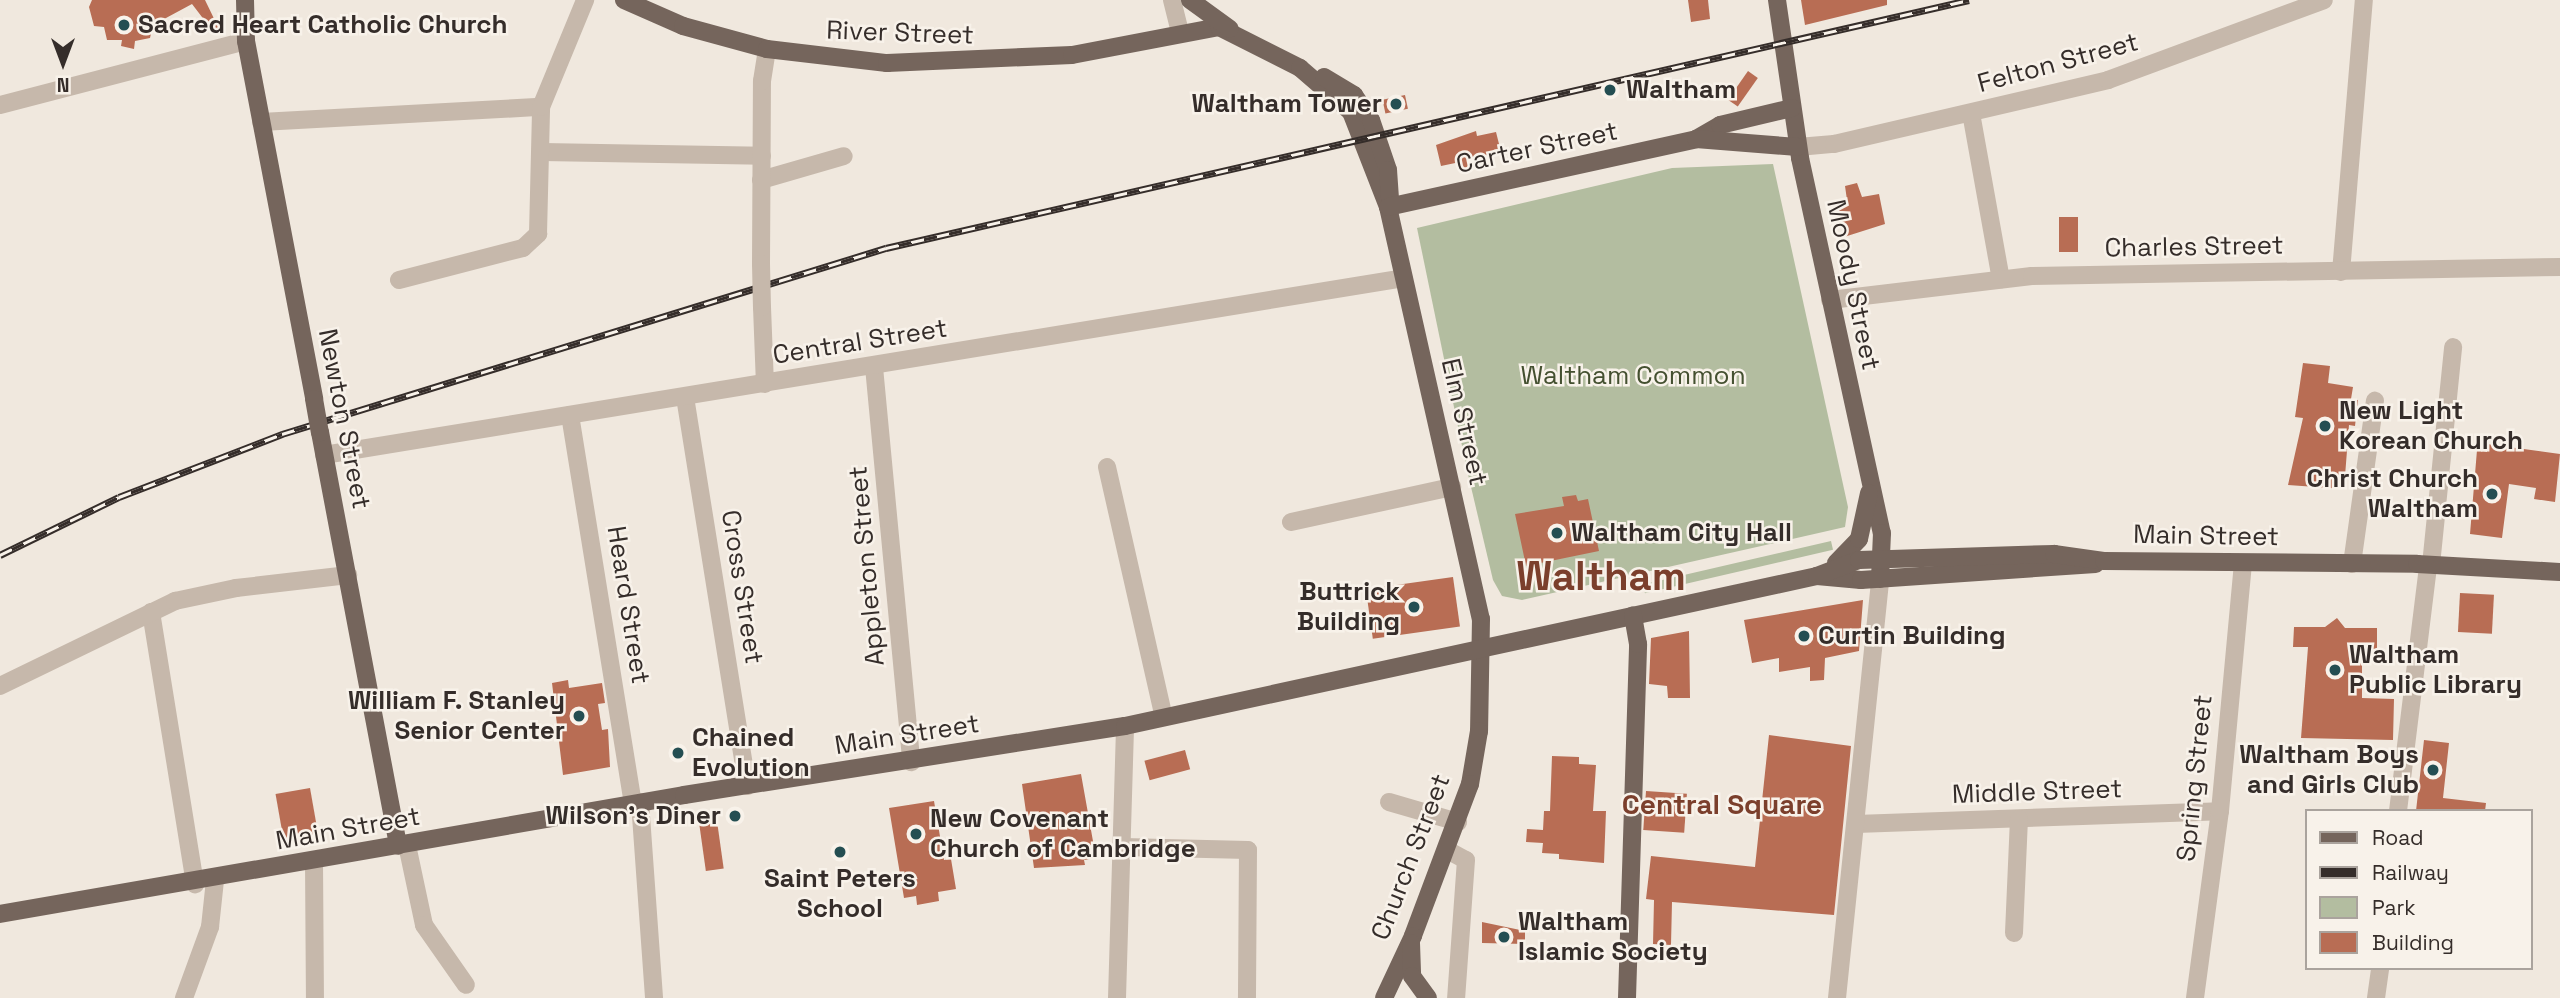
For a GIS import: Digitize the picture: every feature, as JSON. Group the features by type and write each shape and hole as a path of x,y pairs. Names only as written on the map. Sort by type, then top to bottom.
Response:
{"main road":[{"name":"Newton Street","path":"246,0 246,41 261,122 403,846"},
{"name":"River Street","path":"624,0 683,26 767,49 875,63 954,63 1081,54 1180,33"},
{"path":"1190,0 1236,33"},
{"name":"Moody Street","path":"1777,0 1798,146 1870,482 1882,558 1880,579"},
{"name":"Elm Street","path":"1180,33 1215,27 1236,33 1292,63 1355,117 1388,207 1480,612 1480,648"},
{"name":"Carter Street","path":"1696,139 1720,125 1792,108"},
{"name":"Carter Street","path":"1388,207 1696,139 1798,146"},
{"path":"1817,576 1859,539 1870,482"},
{"name":"Main Street","path":"0,914 195,884 637,803 911,762 1125,726 1817,576 1851,562 1882,558 2054,554 2104,561 2430,565 2560,572"},
{"name":"Main Street","path":"1817,576 1880,579 2061,569 2104,561"},
{"path":"1627,998 1625,974 1638,644 1633,615"},
{"name":"Church Street","path":"1384,998 1413,936 1458,822 1478,741 1480,648"},
{"path":"1413,936 1410,970 1428,998"},
{"path":"1620,998 1625,974"}],"street":[{"path":"399,280 523,248 534,240 543,209 541,107 585,0"},
{"path":"1172,0 1180,33"},
{"name":"Felton Street","path":"1798,146 1834,145 2127,74 2324,0"},
{"path":"2341,272 2365,29 2364,0"},
{"path":"0,105 246,41"},
{"path":"765,384 761,180 767,49"},
{"path":"261,122 541,107"},
{"path":"1971,113 2001,279"},
{"path":"542,152 762,156"},
{"path":"761,180 844,156"},
{"name":"Charles Street","path":"1830,300 2001,279 2560,267"},
{"name":"Central Street","path":"324,454 874,367 1404,278"},
{"path":"2399,809 2430,565 2453,347"},
{"name":"Appleton Street","path":"874,367 911,762"},
{"name":"Cross Street","path":"685,397 747,786"},
{"path":"2352,564 2375,401"},
{"name":"Heard Street","path":"569,415 637,803 654,998"},
{"path":"1107,467 1164,717"},
{"path":"1291,522 1452,487"},
{"name":"Spring Street","path":"2194,998 2220,811 2243,563"},
{"path":"0,686 151,612 222,590 348,575"},
{"path":"1837,998 1880,579"},
{"path":"151,612 195,884"},
{"path":"1117,998 1125,726"},
{"path":"1389,802 1458,822"},
{"name":"Middle Street","path":"1856,824 2220,811"},
{"path":"2014,933 2019,819"},
{"path":"403,846 424,925 466,985"},
{"path":"1123,847 1248,850 1247,998"},
{"path":"1447,850 1466,860 1455,998"},
{"path":"314,862 315,998"},
{"path":"184,998 209,927 215,880"},
{"path":"2376,998 2380,970"}],"green space":[{"name":"Waltham Common","path":"1773,164 1848,507 1845,527 1522,600 1502,596 1493,580 1467,470 1417,228 1672,168"},
{"path":"1831,541 1833,550 1645,593 1643,584"}],"building":[{"name":"Sacred Heart Catholic Church","path":"92,0 205,0 220,31 215,34 192,4 153,25 150,38 135,41 134,49 121,46 122,40 107,40 104,27 94,26 89,7"},
{"path":"1688,0 1708,0 1710,19 1691,22"},
{"path":"1801,0 1887,0 1887,5 1805,25"},
{"path":"1748,71 1758,78 1738,107 1728,100"},
{"name":"Waltham Tower","path":"1405,95 1408,109 1385,113 1383,100"},
{"path":"1476,131 1477,136 1496,132 1501,152 1474,158 1476,167 1462,170 1460,162 1441,166 1436,145"},
{"path":"1857,183 1862,197 1879,194 1885,224 1844,237 1837,202 1847,200 1845,186"},
{"path":"2059,217 2078,217 2078,252 2059,252"},
{"name":"New Light Korean Church","path":"2303,363 2330,366 2328,383 2353,387 2351,399 2358,400 2355,426 2349,425 2344,489 2288,485 2303,418 2295,417"},
{"name":"Christ Church Waltham","path":"2487,444 2560,454 2555,502 2534,499 2536,488 2509,484 2502,538 2470,534 2477,450 2487,452"},
{"name":"Waltham City Hall","path":"1576,495 1578,501 1588,499 1599,551 1526,566 1515,514 1564,506 1562,497"},
{"name":"Buttrick Building","path":"1453,577 1460,627 1373,639 1366,589"},
{"path":"2460,593 2494,595 2492,634 2458,632"},
{"name":"Curtin Building","path":"1863,600 1859,651 1825,658 1824,680 1810,681 1810,667 1779,672 1779,658 1752,663 1744,620"},
{"name":"Waltham Public Library","path":"2337,618 2345,628 2377,628 2377,649 2362,648 2362,698 2394,699 2393,740 2301,738 2308,647 2293,647 2294,627 2325,627"},
{"path":"1689,631 1690,698 1668,698 1667,686 1649,684 1651,638"},
{"name":"William F. Stanley Senior Center","path":"568,680 569,688 602,683 605,703 598,704 602,730 608,729 610,767 563,775 552,683"},
{"path":"1769,735 1851,746 1834,915 1672,902 1671,945 1653,944 1654,900 1646,899 1651,856 1755,867"},
{"name":"Waltham Boys and Girls Club","path":"2424,740 2449,743 2443,798 2486,803 2485,809 2416,809"},
{"path":"1185,750 1190,769 1150,780 1144,761"},
{"path":"1552,756 1579,757 1579,764 1596,765 1593,811 1606,811 1604,863 1559,859 1559,854 1542,853 1543,843 1526,842 1527,829 1543,830 1544,811 1550,811"},
{"path":"1081,774 1096,858 1084,860 1085,865 1034,868 1022,784"},
{"path":"310,788 318,835 284,841 276,794"},
{"path":"1646,791 1687,794 1684,833 1643,830"},
{"name":"New Covenant Church of Cambridge","path":"934,801 944,860 951,859 956,889 938,892 939,901 917,905 916,896 904,898 889,808"},
{"path":"717,821 724,869 706,871 699,824"},
{"name":"Waltham Islamic Society","path":"1482,922 1525,931 1525,944 1482,943"}],"railway":[{"path":"0,555 119,497 282,434 886,248 1969,0"}],"place":[{"name":"Sacred Heart Catholic Church","path":"124,25"},
{"name":"Waltham","path":"1610,90"},
{"name":"Waltham Tower","path":"1396,104"},
{"name":"New Light Korean Church","path":"2325,426"},
{"name":"Christ Church Waltham","path":"2492,494"},
{"name":"Waltham City Hall","path":"1557,533"},
{"name":"Buttrick Building","path":"1414,607"},
{"name":"Curtin Building","path":"1804,636"},
{"name":"Waltham Public Library","path":"2335,670"},
{"name":"William F. Stanley Senior Center","path":"579,716"},
{"name":"Chained Evolution","path":"678,753"},
{"name":"Waltham Boys and Girls Club","path":"2433,770"},
{"name":"Wilson's Diner","path":"735,816"},
{"name":"New Covenant Church of Cambridge","path":"916,834"},
{"name":"Saint Peters School","path":"840,852"},
{"name":"Waltham Islamic Society","path":"1504,937"}],"district":[{"name":"Waltham","path":"1601,577"},
{"name":"Central Square","path":"1722,804"}]}
